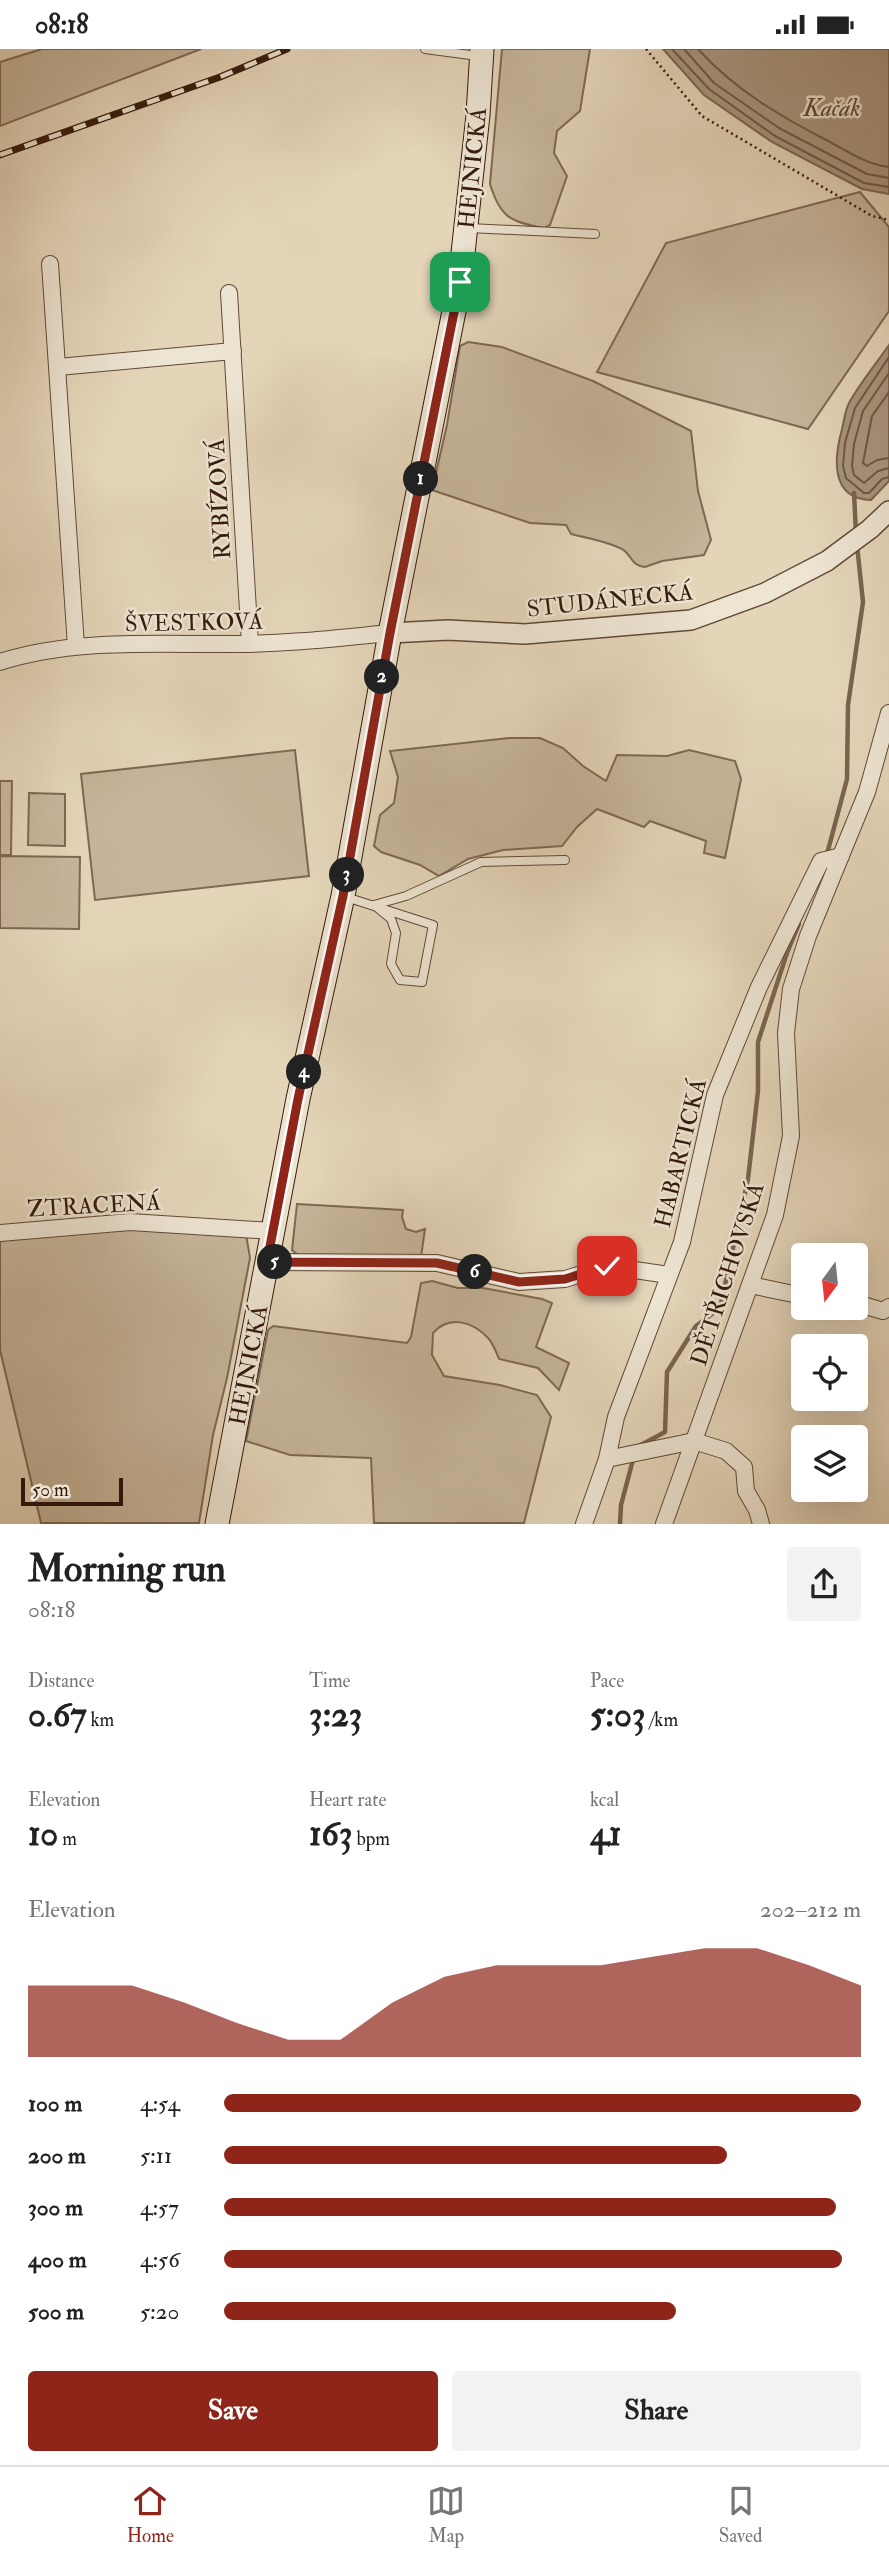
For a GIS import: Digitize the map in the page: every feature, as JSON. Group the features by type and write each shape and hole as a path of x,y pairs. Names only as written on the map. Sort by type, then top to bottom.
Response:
{"main road":[{"name":"HEJNICKÁ","path":"217,1524 298,1099 343,896 390,633 460,282 482,53"}],"street":[{"path":"50,264 76,646"},
{"name":"RYBÍZOVÁ","path":"229,293 250,644"},
{"path":"58,367 233,351"},
{"name":"STUDÁNECKÁ","path":"390,633 448,630 525,634 691,620 765,593 827,561 889,511"},
{"name":"ŠVESTKOVÁ","path":"0,662 31,652 76,646 250,644 390,633"},
{"name":"DĚTŘICHOVSKÁ","path":"664,1524 775,1215 791,1136 786,1033 791,989 808,936 867,792 889,713"},
{"name":"HABARTICKÁ","path":"584,1524 607,1459 616,1417 682,1242 715,1095 759,987 821,860 841,856"},
{"name":"ZTRACENÁ","path":"0,1233 130,1221 273,1231"},
{"path":"267,1262 437,1263 519,1282 565,1279 607,1266 669,1275"},
{"path":"750,1285 791,1294"},
{"path":"868,1307 883,1311 889,1307"},
{"path":"607,1459 694,1441 726,1451 744,1468 746,1491 757,1510 761,1524"}],"lane":[{"path":"425,49 482,53"},
{"path":"466,228 595,234"},
{"path":"374,905 406,897 481,862 565,860"},
{"path":"343,896 374,905 433,925 422,982 400,980 391,964 396,933 391,919 374,905"}],"path":[{"path":"646,49 702,115 872,216 889,220"}],"shaded area":[{"path":"42,49 201,49 0,126 0,62"},
{"path":"502,49 590,49 580,111 557,131 554,153 567,176 550,225 544,228 508,216 498,204 490,184"},
{"path":"860,192 889,227 889,311 808,429 597,372 666,243"},
{"path":"468,342 502,347 593,381 691,431 698,491 711,540 704,555 640,566 620,548 571,534 566,525 530,523 432,490 447,425 460,346"},
{"path":"509,738 540,738 563,748 583,766 606,781 617,755 667,756 689,750 735,761 741,779 725,858 704,853 706,841 650,821 644,827 597,809 577,827 562,846 503,850 468,859 439,876 420,865 381,852 374,846 380,815 394,803 398,777 390,751"},
{"path":"295,750 309,876 95,900 81,774"},
{"path":"0,781 12,781 11,855 0,855"},
{"path":"29,793 65,794 65,846 28,845"},
{"path":"0,856 80,857 79,929 0,928"},
{"path":"297,1204 403,1210 406,1229 416,1232 425,1229 421,1257 298,1255 292,1250"},
{"path":"113,1230 187,1230 246,1234 250,1258 213,1435 199,1523 41,1523 0,1350 0,1237"},
{"path":"432,1281 458,1288 483,1288 552,1303 536,1347 569,1363 559,1390 538,1368 499,1359 488,1338 468,1324 453,1322 439,1327 433,1333 432,1355 444,1376 500,1385 537,1395 551,1417 524,1523 374,1523 371,1458 290,1455 246,1441 268,1330 273,1326 407,1343 411,1337 421,1283"}],"water":[{"name":"Kačák","path":"663,49 889,49 889,194 862,189 772,142 704,95"},
{"path":"889,345 889,481 871,500 858,498 848,493 842,485 838,475 837,452 849,403"}],"waterway":[{"path":"854,493 856,533"},
{"path":"827,854 847,779 848,705 863,602 857,545"},
{"path":"639,1446 665,1432 667,1372 696,1326 720,1308 748,1179 758,1091 758,1042 799,924"},
{"path":"620,1524 621,1505 634,1456"}],"railway":[{"path":"0,155 220,77 287,49"}],"route":[{"path":"460,282 390,633 343,896 298,1099 267,1262 437,1263 519,1282 565,1279 607,1266"}]}
